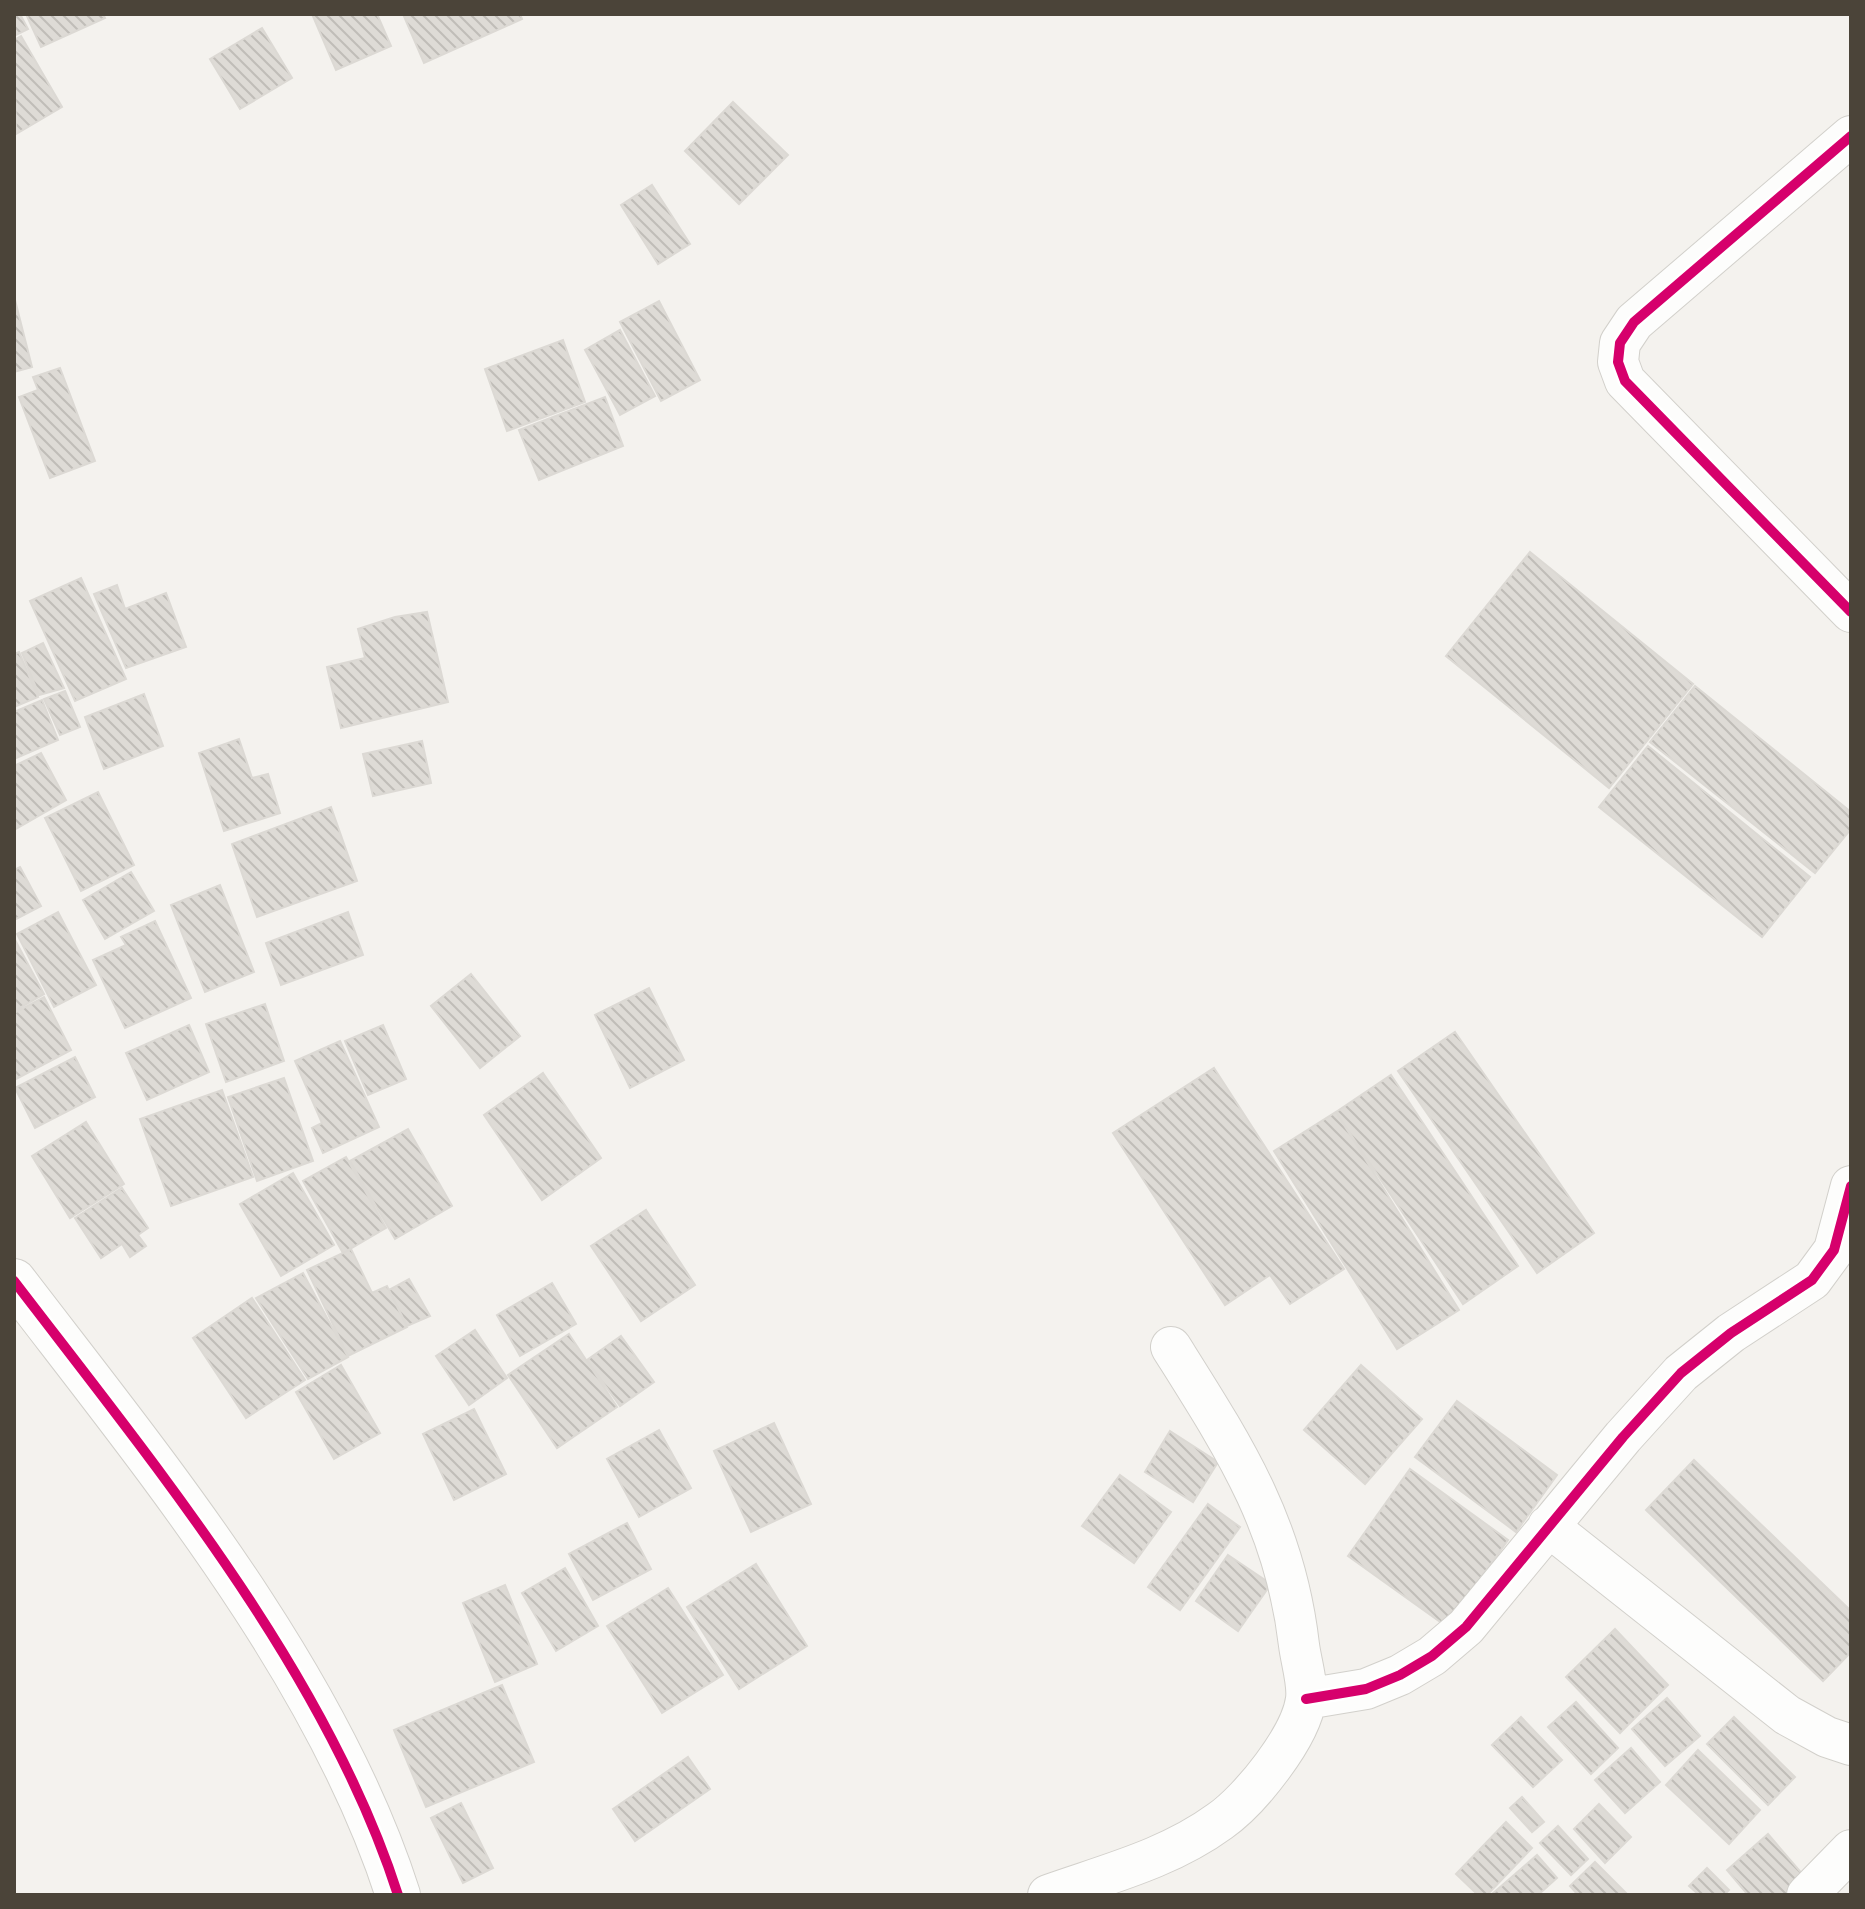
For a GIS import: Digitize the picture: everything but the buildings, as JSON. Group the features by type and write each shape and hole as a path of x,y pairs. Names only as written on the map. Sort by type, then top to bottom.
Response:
{"street":[{"path":"1851,136 1634,322 1620,343 1618,362 1625,381 1660,419 1851,612"},
{"path":"1306,1699 1366,1689 1432,1656 1466,1627 1548,1526 1681,1373 1731,1333 1812,1280 1834,1250 1851,1186"},
{"path":"14,1281 144,1450 235,1579 317,1714 385,1856 398,1895"},
{"path":"1048,1895 1162,1856 1222,1820 1274,1765 1306,1699 1295,1609 1275,1534 1243,1463 1171,1347"},
{"path":"1548,1526 1787,1715 1827,1737 1851,1745"},
{"path":"1807,1895 1851,1850"}],"cycle path":[{"path":"1851,136 1634,322 1620,343 1618,362 1625,381 1851,612"},
{"path":"1306,1699 1366,1689 1400,1675 1432,1656 1466,1627 1623,1437 1681,1373 1731,1333 1812,1280 1834,1250 1851,1186"},
{"path":"14,1281 178,1497 282,1651 328,1731 367,1812 398,1895"}]}
